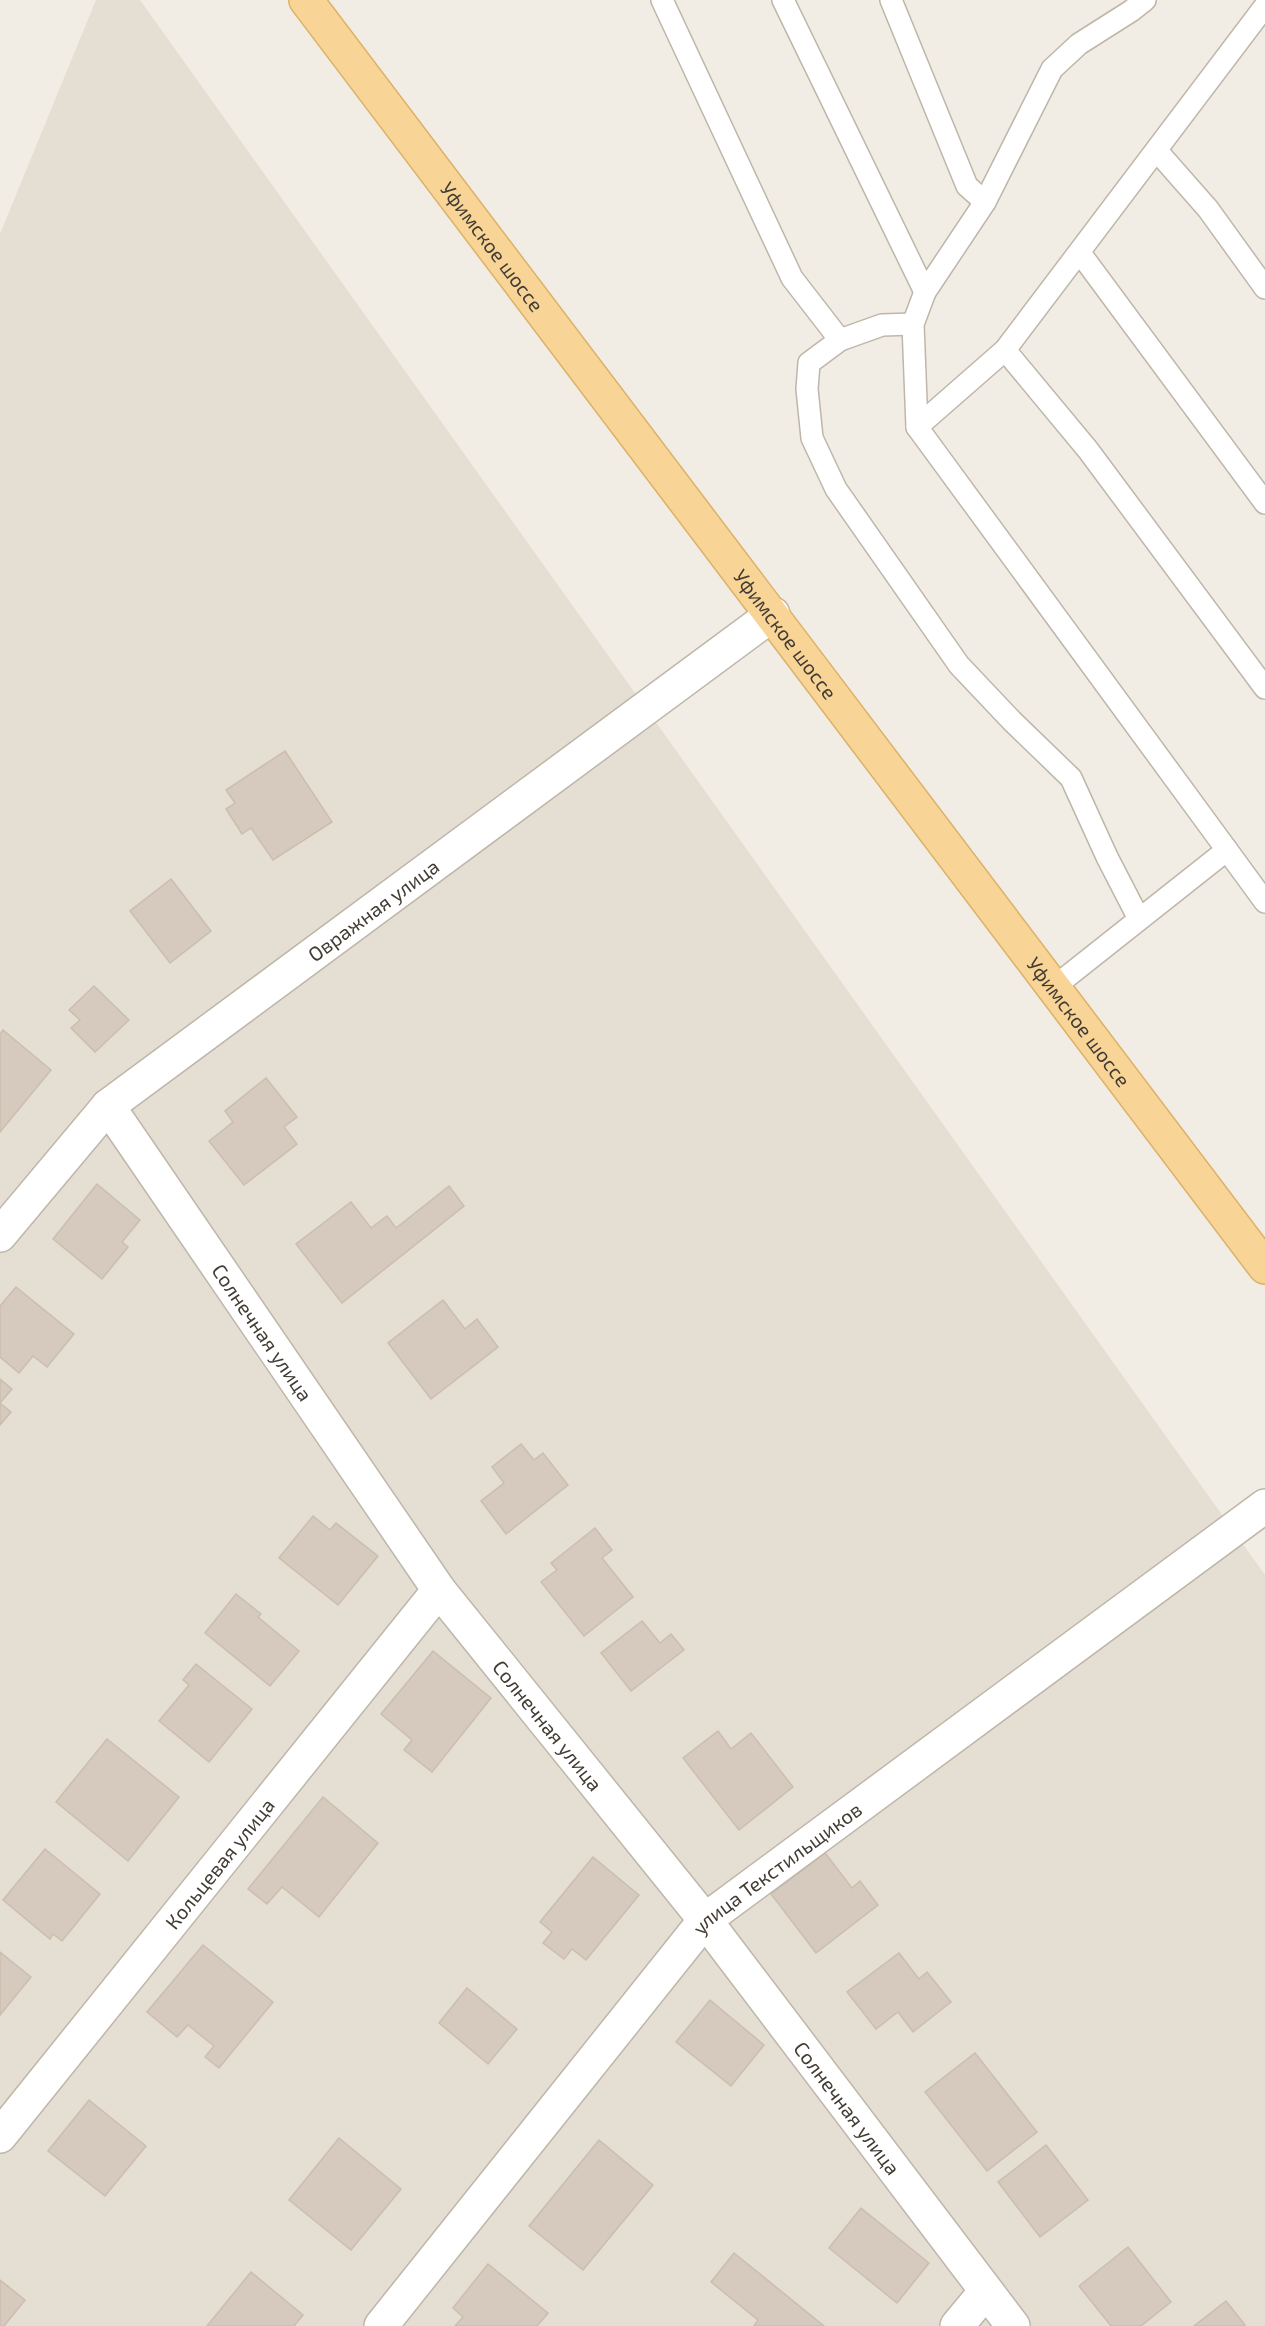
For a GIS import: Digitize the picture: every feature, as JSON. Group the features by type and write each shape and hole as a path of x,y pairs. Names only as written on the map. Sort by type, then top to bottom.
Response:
{"main road":[{"name":"Уфимское шоссе","path":"306,0 773,614 1265,1267"}],"street":[{"name":"Овражная улица","path":"0,1235 108,1106 773,614"},
{"name":"Солнечная улица","path":"108,1106 439,1590 705,1920 1012,2326"},
{"name":"улица Текстильщиков","path":"381,2326 705,1920 1265,1506"},
{"name":"Кольцевая улица","path":"0,2136 439,1590"},
{"path":"957,2326 986,2291"}],"lane":[{"path":"662,0 792,278 840,340"},
{"path":"783,0 926,292"},
{"path":"891,0 967,186 985,202"},
{"path":"1145,0 1079,44 1052,69 985,202 926,292 913,324 917,427 1265,902"},
{"path":"917,427 1005,350 1265,6"},
{"path":"1157,151 1208,209 1265,288"},
{"path":"1080,253 1265,503"},
{"path":"913,324 882,325 840,340 809,363 807,389 812,438 836,489 959,665 1071,778 1139,920"},
{"path":"1005,350 1089,450 1265,688"},
{"path":"1054,987 1227,850"}],"shaded area":[{"path":"96,0 140,0 1265,1575 1265,2326 0,2326 0,234"}],"building":[{"path":"285,751 332,822 273,860 251,828 242,834 226,809 235,803 226,790"},
{"path":"171,879 211,931 170,963 130,911"},
{"path":"94,986 129,1020 95,1052 71,1028 80,1020 69,1010"},
{"path":"3,1030 51,1070 0,1132 0,1034"},
{"path":"266,1078 297,1117 284,1127 297,1144 244,1185 209,1141 233,1122 225,1111"},
{"path":"97,1184 140,1220 122,1242 128,1247 102,1279 53,1239"},
{"path":"449,1186 464,1206 342,1303 296,1244 351,1202 371,1228 387,1216 396,1228"},
{"path":"16,1287 74,1334 47,1367 33,1356 19,1373 0,1357 0,1306"},
{"path":"443,1300 465,1329 477,1319 498,1347 431,1399 388,1343"},
{"path":"0,1379 12,1389 0,1403"},
{"path":"0,1403 11,1412 0,1425"},
{"path":"521,1444 534,1460 543,1453 568,1485 506,1534 481,1501 504,1483 492,1467"},
{"path":"313,1516 330,1530 336,1523 378,1556 338,1605 279,1558"},
{"path":"595,1528 612,1550 602,1558 633,1597 584,1636 541,1582 557,1570 551,1563"},
{"path":"236,1594 261,1614 258,1617 299,1651 270,1686 205,1633"},
{"path":"642,1621 660,1643 671,1634 684,1650 631,1691 601,1653"},
{"path":"433,1651 491,1698 432,1772 404,1750 412,1740 381,1714"},
{"path":"196,1664 252,1709 209,1762 159,1721 189,1685 183,1680"},
{"path":"718,1731 731,1749 751,1733 793,1787 739,1830 683,1758"},
{"path":"107,1739 179,1797 128,1861 56,1802"},
{"path":"323,1797 378,1843 319,1917 282,1887 267,1904 248,1889"},
{"path":"45,1849 100,1894 62,1941 53,1934 50,1939 3,1900"},
{"path":"825,1853 852,1888 860,1881 878,1905 816,1953 771,1894"},
{"path":"593,1857 639,1895 586,1960 572,1949 564,1959 543,1943 552,1932 540,1922"},
{"path":"203,1945 273,2002 219,2068 205,2057 214,2046 188,2025 177,2037 147,2012"},
{"path":"0,1952 31,1977 0,2015"},
{"path":"899,1953 919,1979 927,1972 951,2002 913,2032 898,2012 876,2029 847,1992"},
{"path":"467,1988 517,2029 488,2064 439,2023"},
{"path":"710,2000 764,2045 731,2086 676,2042"},
{"path":"975,2053 1037,2132 987,2171 925,2092"},
{"path":"89,2100 146,2146 105,2196 48,2151"},
{"path":"339,2138 401,2189 351,2250 289,2200"},
{"path":"599,2140 653,2185 583,2270 529,2226"},
{"path":"1046,2145 1088,2200 1040,2237 998,2182"},
{"path":"861,2208 929,2263 897,2303 829,2248"},
{"path":"1128,2247 1171,2302 1141,2326 1111,2326 1079,2286"},
{"path":"734,2253 824,2326 754,2326 758,2320 711,2282"},
{"path":"488,2264 548,2313 537,2326 455,2326 463,2317 453,2308"},
{"path":"251,2272 303,2315 294,2326 207,2326"},
{"path":"0,2280 25,2300 4,2326 0,2326"},
{"path":"1226,2301 1245,2325 1194,2326"}]}
